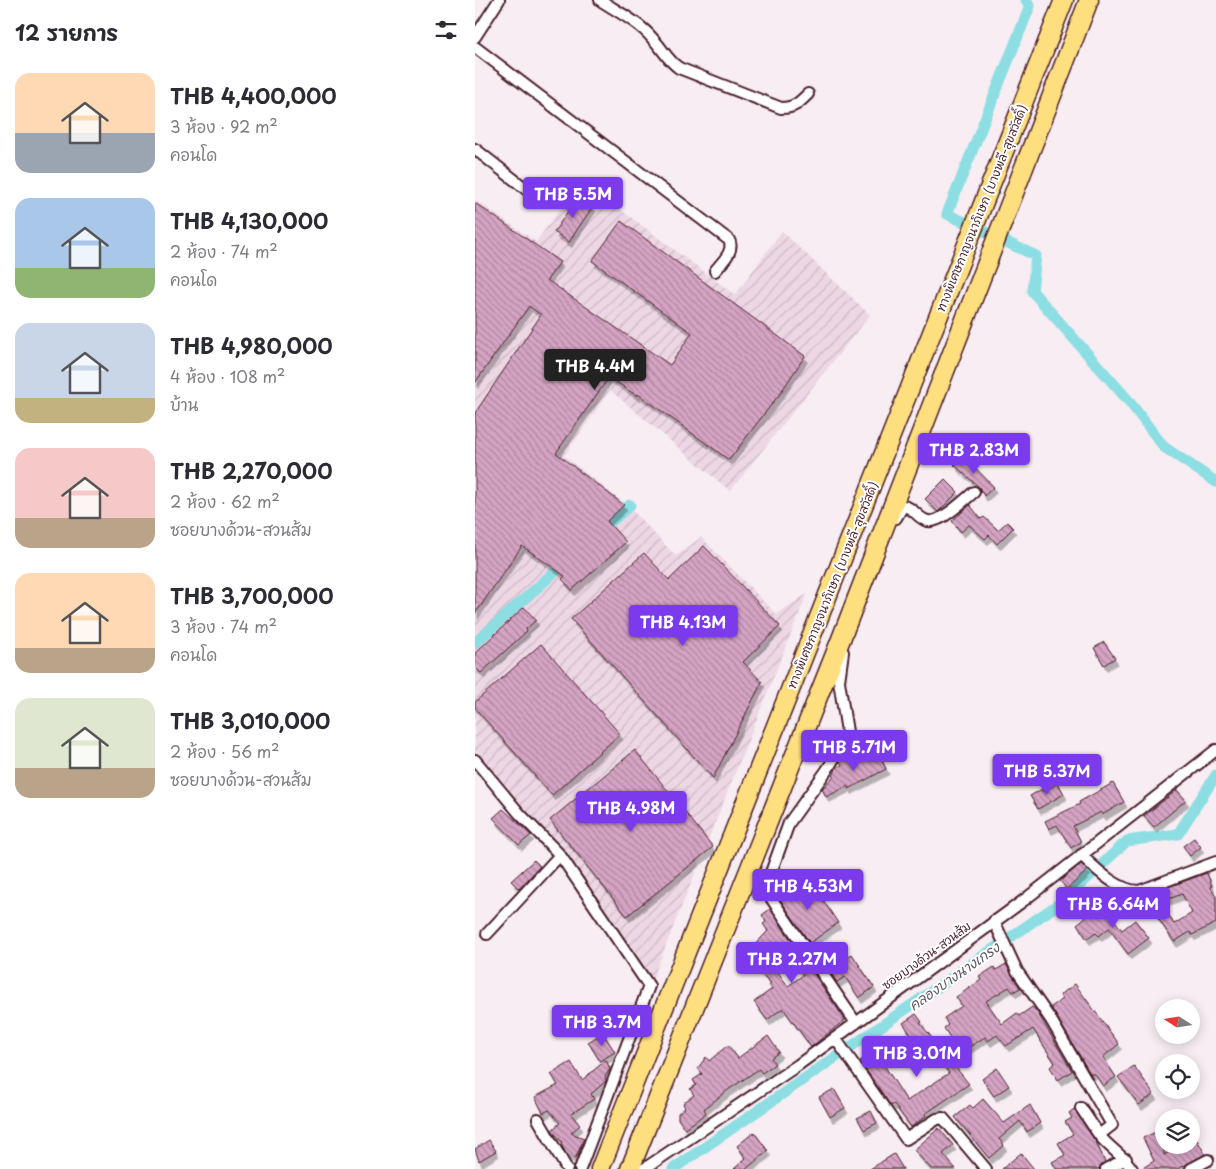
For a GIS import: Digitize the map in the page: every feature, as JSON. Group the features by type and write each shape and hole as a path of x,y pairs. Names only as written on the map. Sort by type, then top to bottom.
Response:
{"highway":[{"name":"ทางพิเศษกาญจนาภิเษก (บางพลี-สุขสวัสดิ์)","path":"600,1169 1064,0"},
{"name":"ทางพิเศษกาญจนาภิเษก (บางพลี-สุขสวัสดิ์)","path":"630,1169 841,639 1089,0"},
{"path":"1071,46 1095,0"}],"street":[{"path":"475,37 499,0"},
{"path":"599,0 640,26 654,39 667,58 679,68 781,108 790,108 797,105 808,94"},
{"path":"475,46 729,240 731,250 715,271"},
{"path":"475,149 540,200"},
{"path":"856,1023 771,898 767,887 789,823 852,739 839,681 842,654 899,509 903,506 909,506 924,520 931,522 940,520 974,492"},
{"name":"ซอยบางด้วน-สวนส้ม","path":"643,1169 856,1023 1082,856 1216,750"},
{"path":"475,760 519,813 560,855 649,986 580,1169"},
{"path":"487,934 560,855"},
{"path":"1082,856 1100,871 1126,888 1139,891 1216,862"},
{"path":"994,921 1017,971 1051,1020 1112,1125 1099,1135"},
{"path":"835,1038 906,1139 937,1119 943,1118 986,1169"},
{"path":"1081,1108 1099,1135 1126,1159 1132,1169"},
{"path":"538,1119 567,1169"},
{"path":"1106,1169 1126,1159"},
{"path":"1191,1169 1208,1160"}],"shaded area":[{"path":"581,180 735,295 782,231 870,315 730,491 610,390 564,456 630,508 676,556 701,537 776,614 807,594 652,980 475,752 475,200 536,242"}],"building":[{"path":"578,196 593,206 569,242 554,232"},
{"path":"475,203 560,262 547,280 670,365 692,333 592,261 621,221 805,356 781,392 729,460 638,394 637,396 609,377 556,453 624,505 607,521 626,542 572,590 562,579 565,576 522,546 475,614 475,413 541,315 529,306 475,383"},
{"path":"964,456 994,487 984,496 979,487 954,465"},
{"path":"945,479 958,492 938,512 925,499"},
{"path":"970,505 981,519 984,517 998,530 1007,522 1013,528 997,544 989,535 985,539 969,525 961,532 952,521"},
{"path":"704,546 780,626 743,662 762,682 713,778 571,619 644,553 669,580"},
{"path":"524,607 536,620 526,629 527,631 481,673 475,667 475,653"},
{"path":"1104,642 1115,658 1104,665 1094,648"},
{"path":"541,644 620,734 552,795 475,708 475,702"},
{"path":"635,750 713,847 627,916 550,820"},
{"path":"868,750 871,758 879,754 886,769 849,789 848,786 826,797 822,789 833,777 836,768 842,765 840,762"},
{"path":"1058,783 1064,794 1038,809 1030,796 1042,789 1043,792"},
{"path":"1113,783 1124,802 1102,815 1101,812 1073,826 1081,842 1071,848 1057,825 1049,829 1045,821 1080,804 1079,802"},
{"path":"1177,790 1186,800 1154,827 1144,816"},
{"path":"503,809 531,835 519,845 493,818"},
{"path":"1194,838 1201,847 1190,856 1183,846"},
{"path":"534,860 540,866 519,889 511,881"},
{"path":"1081,864 1088,870 1067,889 1060,881"},
{"path":"1207,873 1212,886 1210,886 1216,896 1216,923 1192,935 1190,932 1174,942 1149,905 1142,907 1138,898","holes":["1182,894 1192,913 1174,924 1161,902"]},
{"path":"783,879 799,900 816,885 824,894 821,897 838,923 810,943 779,898 783,896 775,887"},
{"path":"1102,904 1122,930 1135,920 1149,938 1128,954 1109,928 1099,936 1096,933 1087,939 1077,924"},
{"path":"770,909 845,1020 811,1047 783,1008 767,1020 754,1002 772,989 769,985 771,983 744,956 768,931 763,924 766,922 762,915","holes":["788,955 803,975 788,986 775,968"]},
{"path":"852,954 874,987 859,998 845,977 837,982 829,970"},
{"path":"1006,964 1020,988 1013,992 1009,987 986,1001 1002,1024 1017,1013 1019,1016 1032,1007 1036,1010 1072,1071 1058,1080 1050,1067 1055,1063 1033,1029 1006,1046 997,1035 988,1041 985,1037 960,1053 944,1028 948,1025 944,1018 962,1006 956,997 981,980 979,977 994,967 996,970"},
{"path":"1075,984 1119,1044 1103,1057 1116,1077 1103,1086 1094,1073 1091,1075 1051,1007 1063,999 1060,995"},
{"path":"916,1014 922,1022 920,1023 969,1084 925,1114 926,1116 911,1127 894,1104 891,1106 860,1061 875,1051 907,1101 949,1073 934,1053 925,1060 915,1047 918,1045 903,1023"},
{"path":"603,1033 615,1052 600,1061 588,1042"},
{"path":"768,1036 779,1052 771,1058 775,1064 762,1073 759,1069 728,1090 704,1109 706,1113 685,1129 678,1119 678,1113 685,1108 683,1103 694,1095 690,1089 696,1085 693,1080 702,1074 698,1068 706,1057 709,1061 728,1045 738,1058"},
{"path":"606,1060 610,1069 605,1077 606,1081 591,1094 594,1099 571,1114 580,1125 571,1133 584,1138 575,1159 567,1155 561,1144 562,1142 552,1130 560,1123 549,1110 543,1113 535,1097 558,1085 551,1074 571,1062 582,1080"},
{"path":"1134,1066 1154,1094 1139,1105 1118,1077"},
{"path":"997,1068 1009,1086 994,1096 982,1079"},
{"path":"834,1089 845,1108 830,1117 819,1097"},
{"path":"983,1099 1004,1123 1030,1105 1040,1123 1027,1132 1020,1121 999,1139 1004,1145 989,1158 955,1117 970,1105 973,1108"},
{"path":"1074,1109 1096,1142 1105,1162 1098,1169 1056,1169 1052,1162 1065,1155 1058,1143 1073,1134 1065,1122 1072,1118 1069,1113"},
{"path":"871,1111 877,1123 864,1130 857,1118"},
{"path":"939,1128 953,1145 943,1154 956,1169 931,1169 914,1150"},
{"path":"754,1132 768,1151 746,1169 734,1169 746,1158 737,1146"},
{"path":"1155,1132 1155,1154 1200,1154 1200,1145 1205,1154 1178,1169 1141,1169 1154,1161 1143,1138"},
{"path":"489,1140 496,1151 479,1161 475,1149"},
{"path":"1021,1153 1034,1169 1002,1169"},
{"path":"894,1154 903,1169 870,1169"}],"waterway":[{"path":"1026,0 1030,6 947,214 1036,256 1032,291 1128,400 1164,447 1216,482"},
{"path":"597,534 630,505"},
{"path":"475,643 567,561"},
{"name":"คลองบางนางเกรง","path":"673,1169 1063,901 1127,841 1178,834 1216,775"}]}
